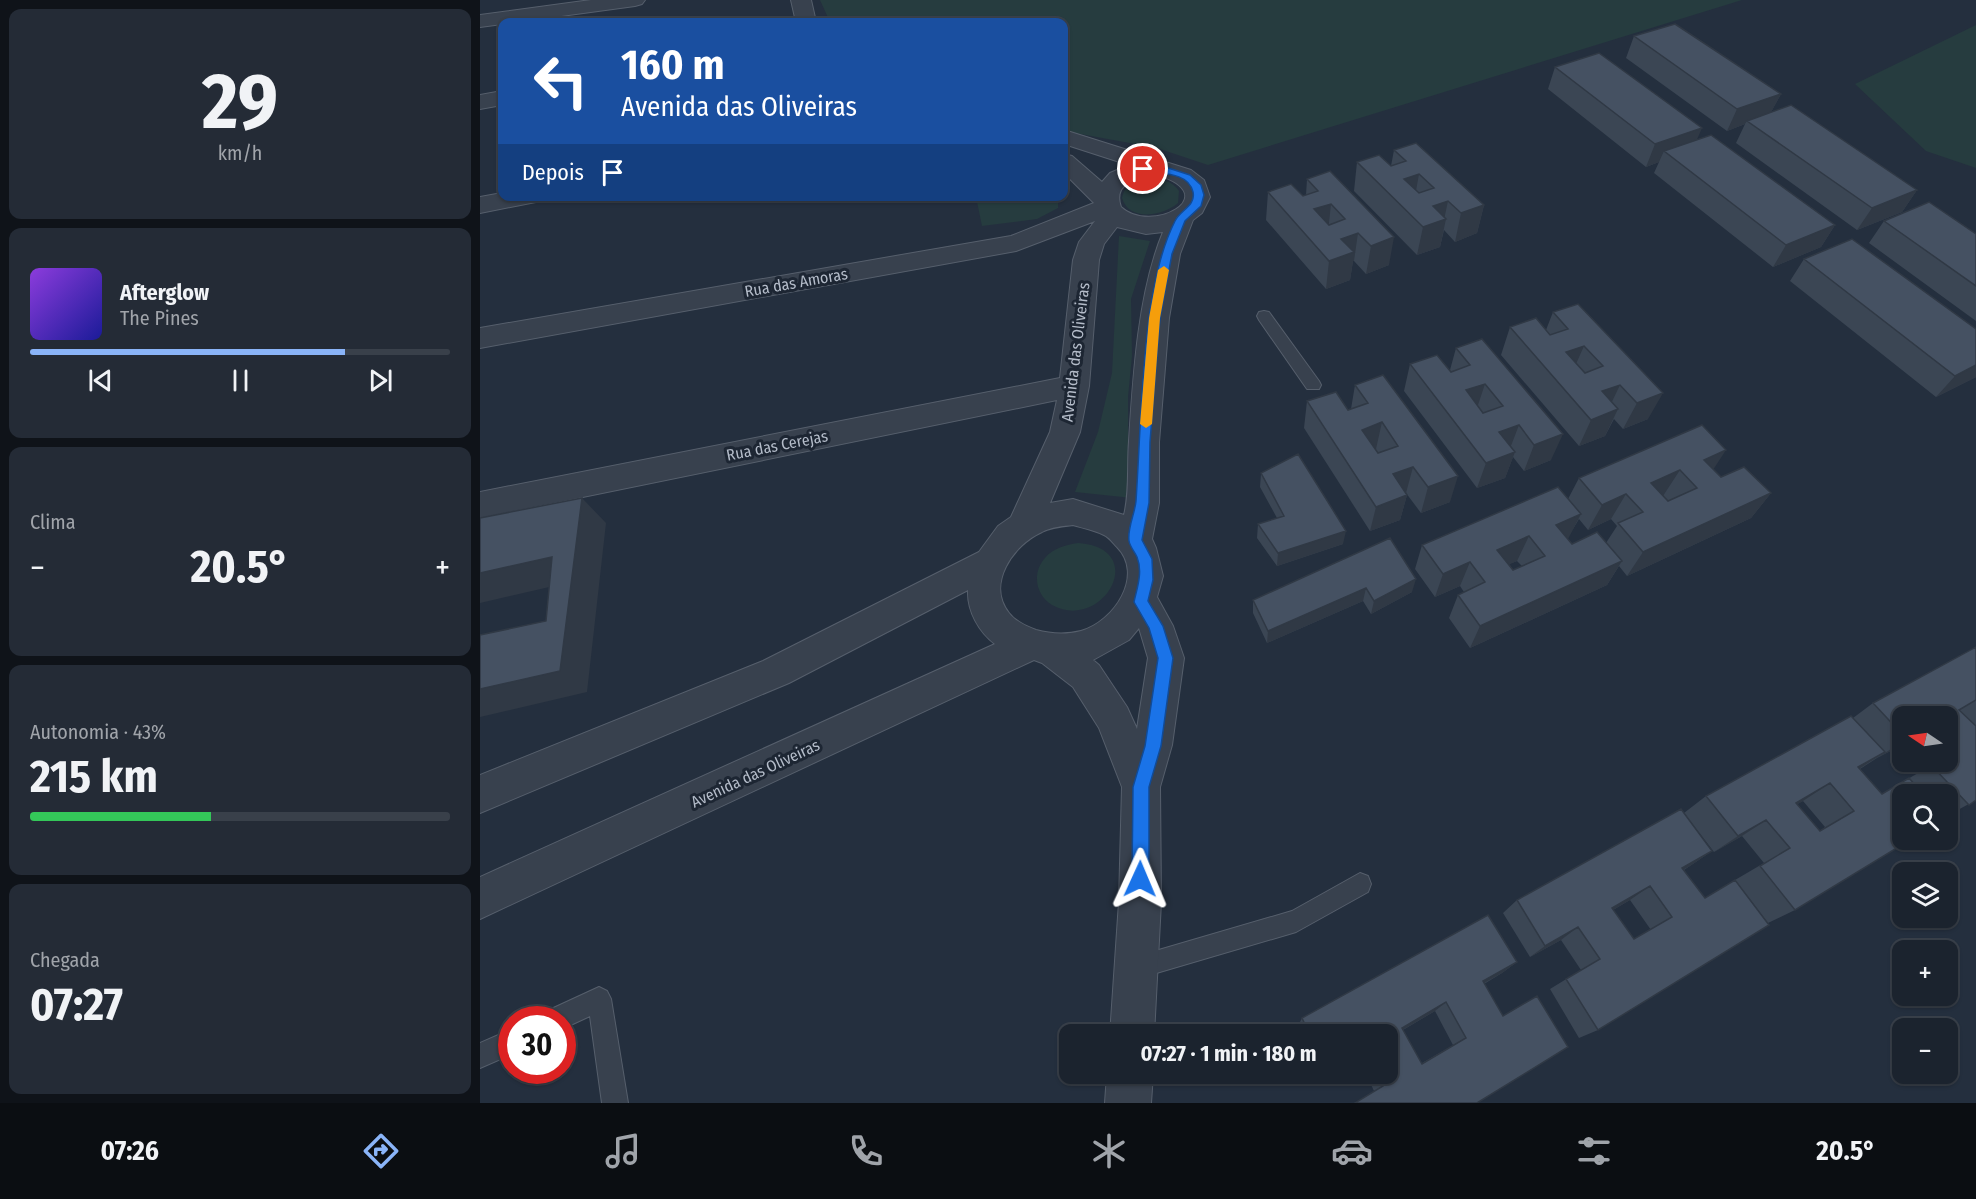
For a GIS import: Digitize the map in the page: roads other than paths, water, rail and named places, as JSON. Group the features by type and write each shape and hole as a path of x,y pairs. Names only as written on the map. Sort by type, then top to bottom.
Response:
{"street":[{"path":"502,18 635,0"},
{"path":"801,0 805,18"},
{"path":"480,21 498,19"},
{"path":"480,102 498,99"},
{"path":"1068,138 1174,171 1187,177 1196,185 1199,195 1197,204 1180,220 1167,254 1155,318 1144,442 1143,503 1135,540 1145,559 1146,580 1141,602"},
{"path":"1068,165 1108,207 1131,224 1153,226 1180,220"},
{"name":"Avenida das Oliveiras","path":"1024,525 1065,432 1074,386 1086,260 1108,207 1112,184 1128,172 1159,168 1174,171"},
{"path":"480,205 503,201"},
{"name":"Rua das Amoras","path":"480,338 1016,243 1108,207"},
{"name":"Rua das Cerejas","path":"480,505 1074,386"},
{"name":"Avenida das Oliveiras","path":"1135,540 1119,525 1089,514 1073,512 1048,515 1024,525 1003,542 988,563 983,588 988,612 1004,633 1041,649 1086,676 1114,719 1141,787"},
{"name":"Avenida das Oliveiras","path":"480,794 776,672 988,563"},
{"name":"Avenida das Oliveiras","path":"480,898 1041,649 1081,648 1106,638 1126,622 1141,602 1156,626 1166,658 1153,746 1141,787 1140,902 1133,1024"},
{"path":"1128,1103 1129,1084"}],"lane":[{"path":"1264,316 1313,385"},
{"path":"1136,967 1296,921 1360,884"},
{"path":"576,1010 599,999 615,1103"},
{"path":"480,1056 498,1048"}]}
